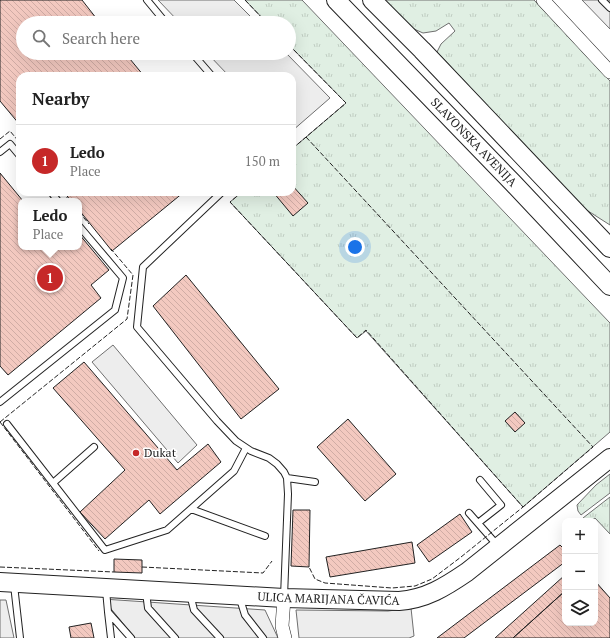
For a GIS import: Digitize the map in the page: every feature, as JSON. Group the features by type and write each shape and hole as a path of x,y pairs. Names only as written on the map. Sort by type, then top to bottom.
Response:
{"main road":[{"name":"SLAVONSKA AVENIJA","path":"336,0 610,286"},
{"path":"372,0 610,248"},
{"name":"ULICA MARIJANA ČAVIĆA","path":"7,583 284,598 391,601 410,600 422,597 447,586 467,572 610,458"}],"street":[{"path":"543,0 610,72"},
{"path":"284,598 282,626 285,638"}],"lane":[{"path":"147,0 160,16"},
{"path":"602,0 610,8"},
{"path":"198,60 209,72"},
{"path":"0,152 10,144 16,151"},
{"path":"218,196 143,267 137,327 217,421 236,441 251,451 269,458 284,472 287,478 288,494 284,598"},
{"path":"0,402 115,310 123,278 82,230"},
{"path":"7,424 105,550 167,530 234,471 246,448"},
{"path":"53,483 94,447"},
{"path":"287,478 315,482"},
{"path":"478,523 501,505 480,480"},
{"path":"191,509 265,536"},
{"path":"469,513 499,547"},
{"path":"7,583 20,638"},
{"path":"106,588 111,638"},
{"path":"146,590 148,608 175,638"},
{"path":"189,593 194,610 220,638"},
{"path":"239,596 245,616 263,638"},
{"path":"108,612 131,638"}],"green space":[{"path":"245,0 302,0 610,323 610,432 523,507 366,331 357,338 230,202 237,196 296,196 296,146 346,103 296,52 296,16 260,16"},
{"path":"384,0 534,0 610,81 610,225 585,209 437,52 441,44 455,31 449,23 436,31 423,33 414,29"},
{"path":"610,474 610,493 581,515 578,511 577,505 596,485"},
{"path":"610,497 610,534 598,521 598,518 583,518"}],"shaded area":[{"path":"158,0 234,0 250,16 173,16"},
{"path":"582,0 610,0 610,29"},
{"path":"214,60 293,60 330,98 296,128 296,72 225,72"},
{"path":"113,345 197,445 178,463 92,362"},
{"path":"103,599 265,610 278,638 135,638"},
{"path":"0,600 6,600 14,638 0,638"},
{"path":"411,608 414,636 409,638 299,638 296,610 388,611"}],"building":[{"path":"0,0 82,0 95,16 16,16 16,60 131,60 141,72 16,72 16,120 0,101"},
{"path":"0,173 16,192 16,196 21,198 18,198 18,250 82,250 82,238 109,270 91,285 101,298 8,375 0,366"},
{"path":"296,190 308,203 293,216 276,196 296,196"},
{"path":"67,196 179,196 112,251 82,214 82,198 69,198"},
{"path":"186,275 279,389 241,419 153,306"},
{"name":"Dukat","path":"84,362 177,470 208,444 221,462 160,514 149,500 105,539 80,512 125,470 53,388"},
{"path":"515,412 525,423 515,432 505,421"},
{"path":"348,419 396,474 365,501 317,447"},
{"path":"293,510 310,510 309,567 291,566"},
{"path":"460,514 472,532 429,562 417,545"},
{"path":"412,542 415,563 330,577 326,557"},
{"path":"560,545 562,547 562,564 464,638 437,638"},
{"path":"114,559 142,560 142,573 114,572"},
{"path":"562,578 562,594 513,638 495,638"},
{"path":"598,584 610,598 610,638 513,638 562,594 562,626 598,626"},
{"path":"91,623 94,638 71,638 69,627"}],"fence":[{"path":"245,0 260,16"},
{"path":"296,52 346,103 296,146"},
{"path":"0,139 10,131 16,138"},
{"path":"306,137 593,447 523,507"},
{"path":"237,196 230,202 357,338 366,330 523,507 432,579 415,586 392,588 325,583 315,579 309,567"},
{"path":"82,216 89,224"},
{"path":"0,422 127,319 133,275 111,249"},
{"path":"0,422 99,551"},
{"path":"142,567 263,573 272,561"},
{"path":"0,567 114,572"}],"place":[{"name":"Ledo","path":"50,278"},
{"name":"Dukat","path":"136,453"}]}
